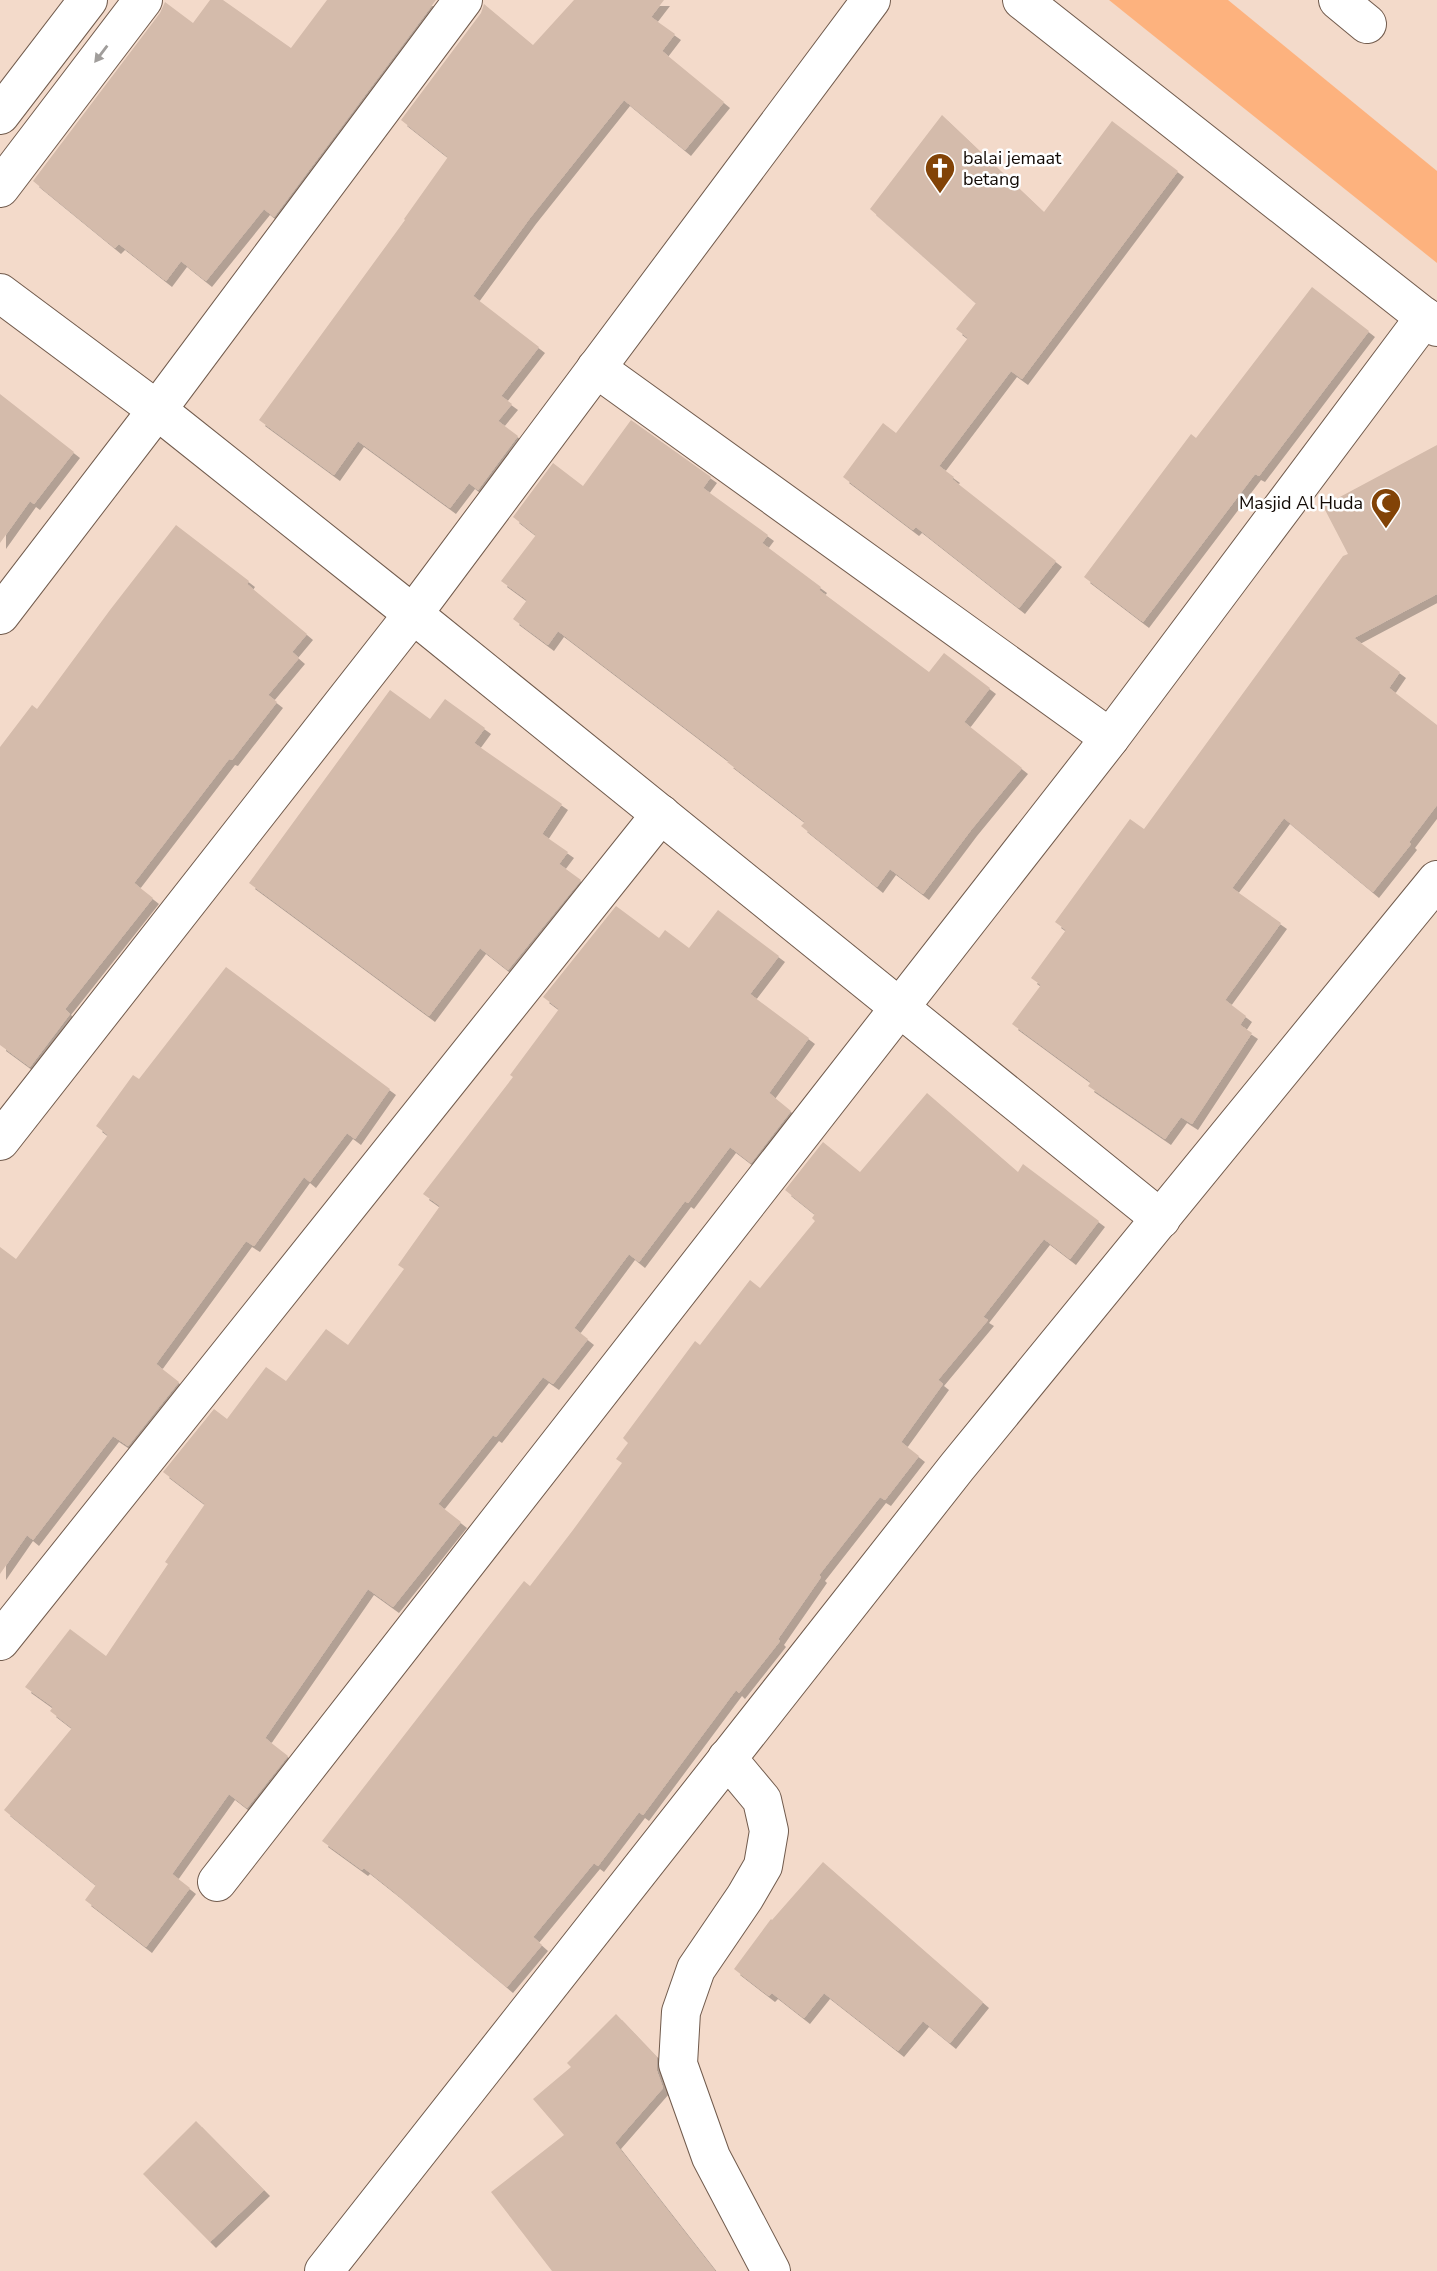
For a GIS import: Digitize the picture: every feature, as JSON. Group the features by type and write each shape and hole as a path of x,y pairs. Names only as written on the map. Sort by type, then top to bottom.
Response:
{"street":[{"path":"0,115 88,0"},
{"path":"0,188 143,0"},
{"path":"0,615 158,410 463,0"},
{"path":"0,1141 413,614 871,0"},
{"path":"217,1882 901,1008 1431,322 1022,0"},
{"path":"1338,0 1367,24"},
{"path":"0,293 158,410 1161,1219"},
{"path":"596,368 1110,738"},
{"path":"0,1642 661,814"},
{"path":"324,2271 957,1467 1437,880"},
{"path":"727,1758 762,1800 769,1831 763,1866 696,1969 681,2012 678,2064 711,2157 771,2271"}],"shaded area":[{"path":"1109,0 1228,0 1437,171 1437,263"}],"building":[{"path":"210,0 223,0 291,48 327,0 436,0 274,217 264,209 206,281 181,261 166,281 119,244 115,248 33,181 160,13 165,2 193,23"},
{"path":"574,0 664,0 651,17 675,34 662,51 724,102 685,150 624,100 530,218 473,296 539,347 501,396 512,404 498,421 518,436 478,490 469,483 450,508 358,441 334,475 259,420 448,157 401,120 481,13 484,4 533,45"},
{"path":"942,115 1044,212 1112,121 1178,171 1022,379 1011,371 939,466 1056,561 1019,608 916,527 913,530 843,477 883,423 896,433 968,338 956,329 976,303 870,209"},
{"path":"1312,287 1369,331 1259,476 1255,474 1143,622 1084,577 1191,434 1196,438"},
{"path":"0,394 74,452 34,504 30,501 0,543"},
{"path":"631,420 711,477 703,488 768,535 762,543 821,587 819,590 929,672 944,653 990,688 964,722 1022,768 923,894 890,869 877,887 801,826 805,822 727,762 729,761 558,631 548,645 513,619 527,600 501,581 536,535 513,517 553,463 583,486"},
{"path":"1437,445 1437,594 1354,638 1400,672 1389,688 1437,725 1437,805 1409,842 1411,844 1373,892 1284,818 1232,888 1281,923 1225,1000 1246,1016 1240,1025 1252,1033 1192,1124 1181,1117 1165,1139 1088,1086 1091,1082 1012,1024 1041,985 1031,978 1066,930 1055,922 1130,819 1144,829 1343,556 1348,554 1323,506"},
{"path":"176,525 249,581 247,584 307,634 292,652 299,658 268,695 277,702 232,760 229,759 134,883 153,898 65,1009 70,1014 30,1067 0,1045 0,747 32,705 37,709"},
{"path":"390,690 430,719 445,699 485,728 474,743 562,804 542,834 568,852 559,864 581,880 508,970 480,948 429,1016 249,883"},
{"path":"616,906 659,938 665,930 689,948 718,910 779,956 750,994 809,1038 769,1093 791,1111 751,1163 730,1147 639,1262 629,1254 574,1328 588,1339 553,1384 543,1377 438,1504 461,1522 393,1607 368,1589 265,1738 288,1756 247,1808 229,1794 172,1874 190,1888 146,1947 85,1900 96,1885 4,1810 72,1728 50,1711 53,1707 25,1687 70,1629 106,1656 205,1504 163,1472 214,1409 227,1419 266,1367 286,1381 326,1329 348,1345 404,1269 398,1265 440,1206 423,1194 513,1077 510,1075 559,1009 543,997"},
{"path":"226,967 390,1089 355,1139 347,1133 310,1182 304,1177 254,1246 246,1241 156,1364 179,1382 128,1446 113,1436 33,1540 27,1535 0,1574 0,1247 16,1259 108,1135 96,1126 133,1075 139,1079"},
{"path":"927,1093 1018,1172 1023,1164 1099,1221 1070,1259 1044,1239 983,1317 988,1320 938,1380 943,1384 901,1442 919,1456 885,1500 880,1497 819,1575 821,1577 778,1639 780,1641 739,1693 736,1690 643,1815 639,1812 598,1866 594,1863 533,1937 542,1945 507,1987 364,1868 362,1870 322,1841 524,1581 530,1586 573,1530 622,1463 616,1459 628,1443 623,1438 695,1341 700,1345 750,1280 760,1288 815,1221 812,1218 815,1214 785,1190 823,1142 860,1172"},
{"path":"823,1862 983,2002 950,2043 923,2021 898,2051 824,1993 804,2018 772,1993 769,1996 734,1969 771,1919"},
{"path":"616,2014 657,2057 657,2071 663,2088 615,2143 715,2271 552,2271 491,2192 564,2135 533,2099 571,2067 567,2063"},
{"path":"196,2121 264,2190 210,2242 143,2174"}],"place":[{"name":"balai jemaat betang","path":"940,195"},
{"name":"Masjid Al Huda","path":"1386,530"}]}
